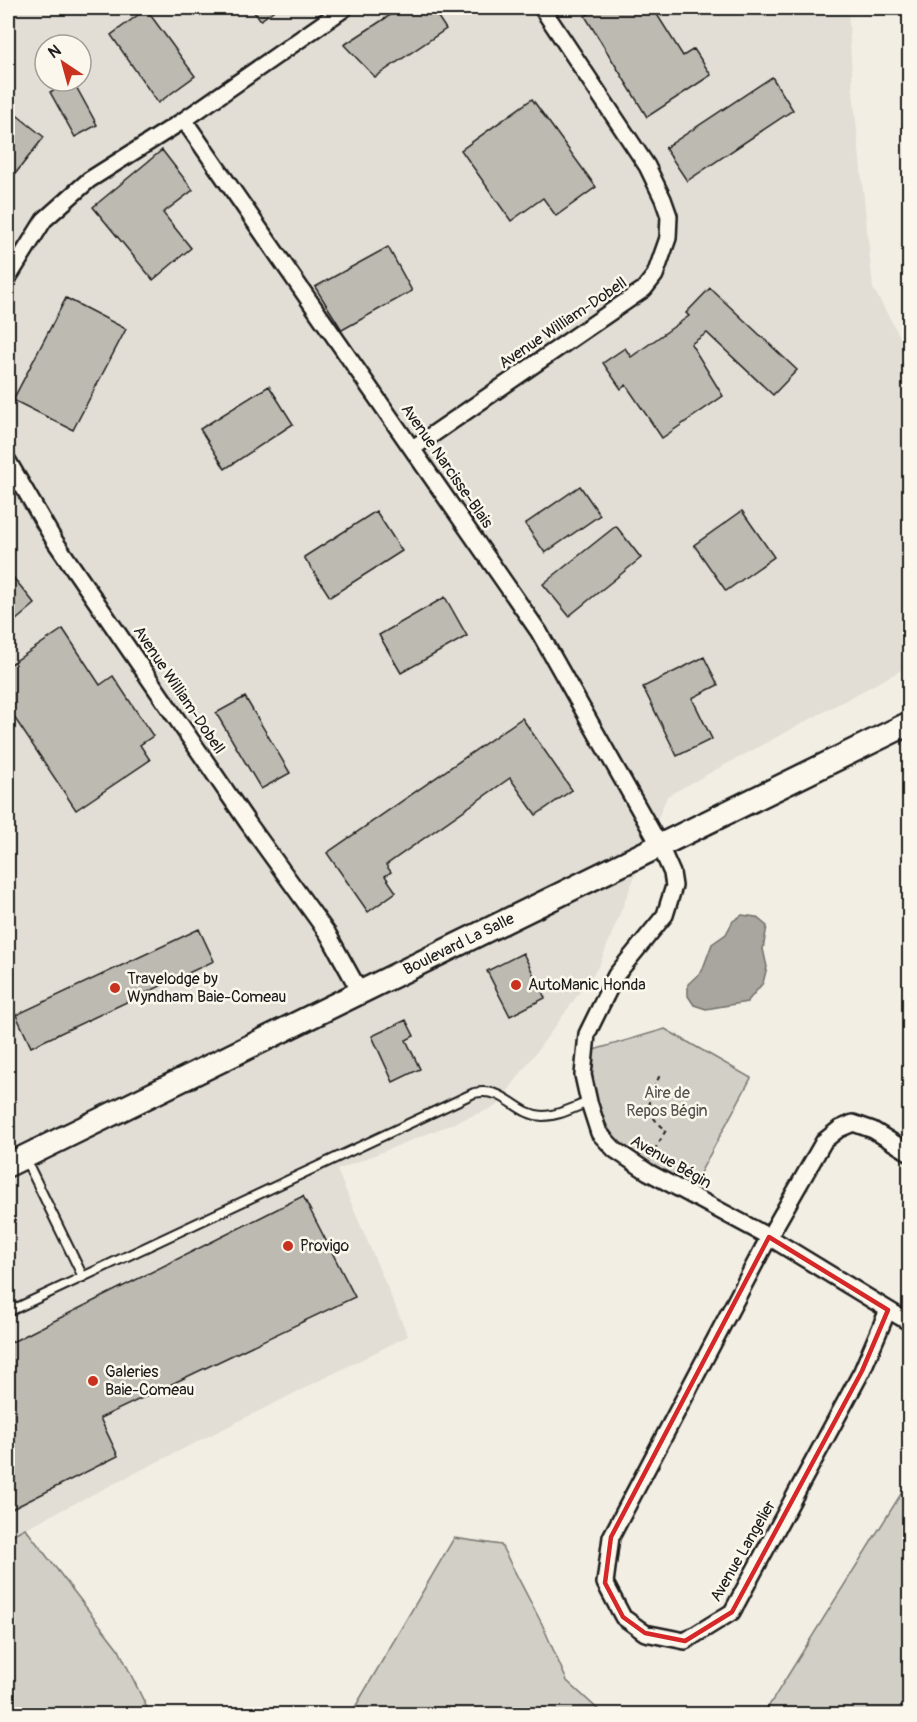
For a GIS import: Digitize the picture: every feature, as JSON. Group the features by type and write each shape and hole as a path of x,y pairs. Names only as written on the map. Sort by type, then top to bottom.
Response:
{"street":[{"path":"8,278 44,220 89,180 184,120 345,8"},
{"name":"Avenue William-Dobell","path":"413,448 644,289 655,275 668,238 669,216 656,182 542,8"},
{"name":"Avenue Narcisse-Blais","path":"184,120 539,632 660,846"},
{"name":"Avenue William-Dobell","path":"8,461 54,540 248,823 328,934 360,992"},
{"name":"Boulevard La Salle","path":"16,1161 909,723"},
{"name":"Avenue Bégin","path":"660,846 672,873 674,886 665,915 616,975 591,1020 583,1054 583,1075 589,1102 600,1133 615,1150 644,1169 769,1237 909,1323"},
{"name":"Avenue Langelier","path":"888,1310 862,1371 732,1612 685,1641 645,1633 623,1617 604,1584 611,1537 769,1237 824,1141 839,1129 853,1123 873,1130 909,1153"}],"lane":[{"path":"8,1312 474,1093 486,1091 502,1095 531,1114 543,1116 589,1102"},
{"path":"16,1161 83,1277"}],"path":[{"path":"644,1169 666,1130 651,1118 648,1109 649,1099 661,1073"}],"highlighted area":[{"path":"769,1237 888,1310 862,1371 732,1612 685,1641 645,1633 623,1617 605,1583 611,1537"}],"shaded area":[{"path":"8,8 848,8 853,91 873,288 909,353 909,666 667,796 599,966 497,1106 337,1170 408,1336 8,1537"},
{"path":"742,915 756,917 767,926 763,949 767,967 763,983 747,1002 706,1009 694,1005 688,996 688,984 702,971 712,944 726,934 733,921"}],"green space":[{"name":"Aire de Repos Bégin","path":"665,1029 751,1078 693,1186 644,1162 619,1143 604,1120 595,1093 590,1051"},
{"path":"909,1481 909,1714 755,1714 767,1709"},
{"path":"25,1528 119,1650 150,1714 8,1714 8,1537"},
{"path":"454,1538 501,1545 542,1624 567,1681 603,1714 351,1714"}],"building":[{"path":"250,8 277,8 261,20"},
{"path":"401,8 432,8 446,29 375,77 344,45"},
{"path":"598,8 653,8 683,56 694,49 711,75 647,117 585,16"},
{"path":"146,9 195,76 158,103 111,35"},
{"path":"772,77 793,110 687,181 665,148"},
{"path":"51,93 80,93 97,125 75,137"},
{"path":"532,99 596,187 556,216 543,198 511,221 461,150"},
{"path":"8,108 44,137 8,183"},
{"path":"162,150 193,190 163,213 191,248 153,280 93,207"},
{"path":"388,247 412,291 342,330 315,287"},
{"path":"710,288 797,370 773,395 707,333 691,344 723,396 662,438 626,385 621,389 603,363 625,348 631,357 689,316 686,313"},
{"path":"66,298 126,329 73,430 13,400"},
{"path":"269,386 293,424 225,469 200,429"},
{"path":"580,486 600,515 545,553 525,524"},
{"path":"376,511 402,551 330,597 304,557"},
{"path":"742,511 774,557 726,591 694,545"},
{"path":"616,526 641,558 569,616 543,584"},
{"path":"8,571 35,604 8,627"},
{"path":"445,597 467,636 401,673 379,635"},
{"path":"63,629 100,685 113,676 153,736 140,745 150,760 76,810 8,708 8,666"},
{"path":"704,657 718,685 692,698 712,739 677,756 643,687"},
{"path":"245,697 290,773 261,789 216,713"},
{"path":"522,718 572,790 536,815 510,778 386,865 391,872 385,876 396,892 368,912 327,853"},
{"name":"Travelodge by Wyndham Baie-Comeau","path":"199,929 214,961 31,1047 16,1015"},
{"name":"AutoManic Honda","path":"523,953 545,998 510,1016 487,971"},
{"path":"406,1020 414,1036 406,1040 420,1069 393,1082 372,1036"},
{"name":"Galeries Baie-Comeau","path":"303,1196 355,1297 100,1418 118,1456 8,1511 8,1344"}],"place":[{"name":"AutoManic Honda","path":"516,985"},
{"name":"Travelodge by Wyndham Baie-Comeau","path":"115,988"},
{"name":"Provigo","path":"288,1246"},
{"name":"Galeries Baie-Comeau","path":"93,1381"}]}
